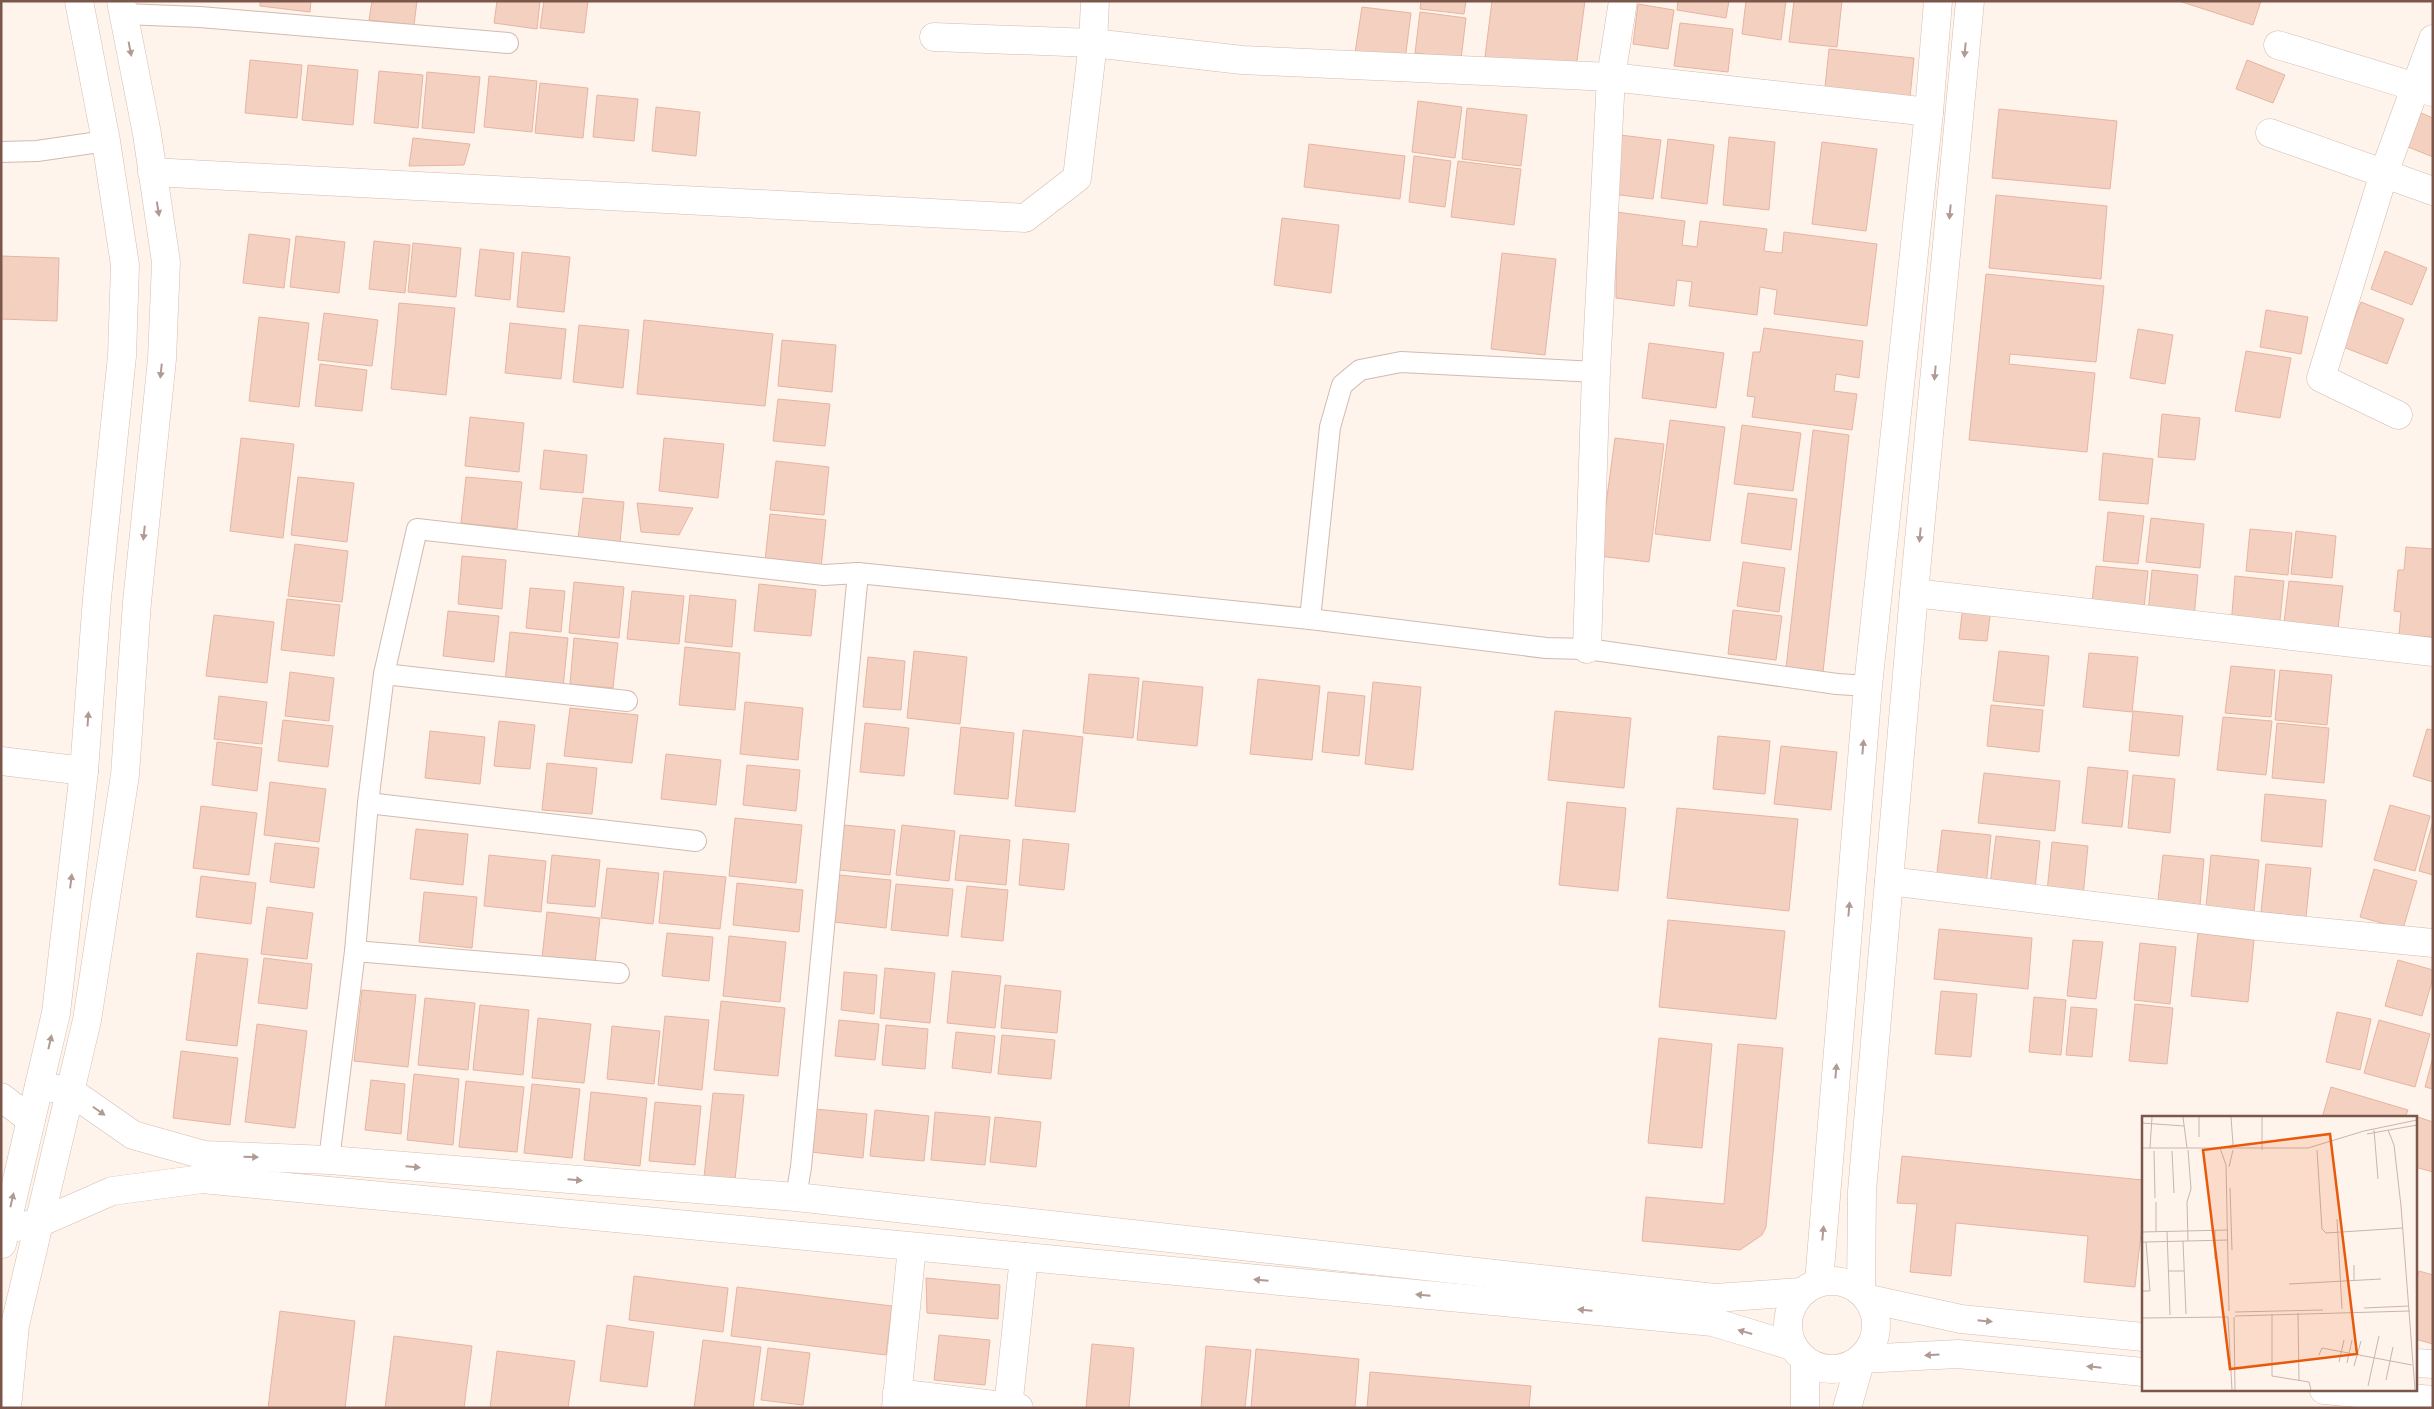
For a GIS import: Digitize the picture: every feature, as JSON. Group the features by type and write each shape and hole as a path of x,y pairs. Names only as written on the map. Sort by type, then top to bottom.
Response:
{"street":[{"path":"3,1238 56,1014 84,771 96,598 122,356 125,265 106,141 79,1"},
{"path":"152,172 1025,218 1077,178 1094,43 1095,1"},
{"path":"1587,649 1596,372 1611,77 1623,1"},
{"path":"1805,1408 1798,1353 1787,1331 1788,1315 1792,1304 1810,1287 1868,686 1929,112 1938,1"},
{"path":"3,1238 112,1191 202,1179 1712,1322 1798,1353 1819,1368 1832,1370 1847,1367 1860,1359 1871,1346 1876,1331 1875,1313 1865,1295 1862,1192 1914,592 1970,1"},
{"path":"7,1408 16,1324 86,1020 125,775 137,602 162,359 166,262 152,172 122,8"},
{"path":"934,37 1094,43 1242,60 1611,77 1929,112"},
{"path":"2398,415 2321,378 2384,173 2424,89 2433,39"},
{"path":"2278,45 2424,89"},
{"path":"2270,133 2433,191"},
{"path":"1914,592 2433,652"},
{"path":"1,761 84,771"},
{"path":"1889,881 2258,926 2433,943"},
{"path":"39,1086 70,1091 133,1135 204,1155 329,1160 796,1197 1715,1298 1810,1287 1834,1280 1848,1283 1865,1295 1961,1319 2142,1337"},
{"path":"1,1097 31,1120"},
{"path":"912,1247 897,1400 1012,1407 1024,1257"},
{"path":"1860,1359 1958,1354 2142,1372"},
{"path":"1847,1408 1860,1359"},
{"path":"2416,1363 2433,1364"},
{"path":"2346,1392 2433,1400"}],"lane":[{"path":"122,8 200,17 508,43"},
{"path":"1,152 37,152 106,141"},
{"path":"1310,619 1318,522 1330,427 1342,385 1360,370 1401,362 1596,372"},
{"path":"329,1160 355,951 368,802 384,674 418,529 824,575 858,573 1310,619 1546,648 1587,649 1837,684 1868,686"},
{"path":"796,1197 802,1167 858,573"},
{"path":"384,674 627,700"},
{"path":"368,802 696,841"},
{"path":"355,951 620,973"}],"building":[{"path":"260,1 311,1 310,12 260,6"},
{"path":"372,1 417,1 414,25 369,20"},
{"path":"497,1 540,1 537,29 494,23"},
{"path":"544,1 588,1 584,33 540,28"},
{"path":"1421,1 1466,1 1464,14 1420,9"},
{"path":"1492,1 1585,1 1576,68 1485,57"},
{"path":"1678,1 1729,1 1726,18 1677,10"},
{"path":"1746,1 1786,1 1781,40 1742,34"},
{"path":"1794,1 1842,1 1837,47 1789,42"},
{"path":"2179,1 2261,1 2253,25"},
{"path":"1638,4 1674,10 1668,49 1633,44"},
{"path":"1362,7 1411,13 1405,60 1355,53"},
{"path":"1420,12 1466,18 1461,59 1415,53"},
{"path":"1680,23 1733,29 1728,72 1674,66"},
{"path":"1829,49 1914,58 1910,97 1825,87"},
{"path":"250,60 302,65 297,118 245,113"},
{"path":"2247,60 2285,75 2273,103 2236,89"},
{"path":"308,65 358,70 353,125 302,120"},
{"path":"379,71 423,75 418,128 374,123"},
{"path":"427,72 480,77 474,133 422,128"},
{"path":"489,76 537,81 532,132 484,127"},
{"path":"540,83 588,88 583,138 535,133"},
{"path":"597,95 638,99 634,141 593,137"},
{"path":"1418,101 1462,107 1455,158 1412,152"},
{"path":"656,107 700,112 696,156 652,151"},
{"path":"1467,108 1527,115 1521,166 1462,159"},
{"path":"1999,109 2117,121 2110,189 1992,178"},
{"path":"2421,113 2433,118 2433,157 2408,147"},
{"path":"1620,135 1661,140 1653,199 1612,194"},
{"path":"1729,137 1775,142 1769,210 1723,205"},
{"path":"413,138 470,144 464,165 409,166"},
{"path":"1668,139 1714,145 1707,204 1661,198"},
{"path":"1822,142 1877,149 1866,231 1812,224"},
{"path":"1309,144 1405,156 1400,199 1304,187"},
{"path":"1414,156 1451,161 1445,207 1409,202"},
{"path":"1458,161 1521,169 1514,225 1451,217"},
{"path":"1996,195 2107,206 2101,279 1989,268"},
{"path":"1616,212 1685,221 1682,245 1697,247 1700,221 1767,229 1764,251 1782,253 1784,232 1877,244 1867,326 1774,314 1777,290 1760,287 1757,315 1689,306 1692,282 1677,280 1674,306 1616,298"},
{"path":"1282,218 1339,225 1331,293 1274,285"},
{"path":"249,234 290,239 284,288 243,283"},
{"path":"296,236 345,242 339,293 290,287"},
{"path":"374,241 410,245 405,293 369,289"},
{"path":"413,243 461,248 456,297 408,292"},
{"path":"480,249 514,253 510,300 475,296"},
{"path":"2385,251 2427,268 2412,305 2371,289"},
{"path":"522,252 570,257 564,312 517,307"},
{"path":"1502,253 1556,259 1545,355 1491,349"},
{"path":"1,256 59,258 57,321 1,319"},
{"path":"1986,274 2104,286 2096,362 2010,354 2009,364 2095,373 2087,452 1969,440"},
{"path":"2361,302 2404,319 2387,364 2343,347"},
{"path":"399,303 455,308 446,395 391,389"},
{"path":"2266,310 2308,317 2301,354 2260,347"},
{"path":"324,313 378,320 372,366 318,360"},
{"path":"259,317 309,323 299,407 249,401"},
{"path":"644,320 773,334 765,406 637,394"},
{"path":"510,323 566,329 561,379 505,373"},
{"path":"579,325 629,330 623,388 573,382"},
{"path":"1764,328 1863,341 1859,378 1836,374 1834,391 1857,394 1852,430 1752,417 1755,397 1747,396 1753,352 1760,352"},
{"path":"2138,329 2173,335 2165,384 2130,378"},
{"path":"782,340 836,345 832,392 778,386"},
{"path":"1649,343 1724,353 1716,408 1642,398"},
{"path":"2246,351 2291,358 2280,418 2235,411"},
{"path":"320,364 367,370 362,411 315,406"},
{"path":"778,399 830,404 825,446 773,441"},
{"path":"2162,414 2200,418 2195,460 2158,457"},
{"path":"470,417 524,423 519,472 465,466"},
{"path":"1670,420 1725,427 1710,541 1655,534"},
{"path":"1742,425 1801,433 1793,491 1734,484"},
{"path":"1813,430 1849,435 1823,672 1786,668"},
{"path":"241,438 294,444 283,538 230,531"},
{"path":"664,438 724,444 718,498 659,491"},
{"path":"1615,438 1664,444 1649,562 1599,556"},
{"path":"544,450 587,455 583,493 540,489"},
{"path":"2103,453 2153,459 2148,504 2099,500"},
{"path":"776,461 829,467 824,515 770,510"},
{"path":"298,477 354,483 347,542 291,535"},
{"path":"466,477 522,482 517,529 461,523"},
{"path":"1748,493 1797,499 1791,550 1741,543"},
{"path":"583,498 624,502 620,542 578,538"},
{"path":"637,503 693,508 679,535 641,532"},
{"path":"2108,512 2144,516 2138,564 2103,561"},
{"path":"770,514 826,520 821,568 765,561"},
{"path":"2151,518 2204,524 2200,568 2146,562"},
{"path":"2250,529 2292,533 2288,575 2246,571"},
{"path":"2296,531 2336,536 2332,578 2291,574"},
{"path":"295,544 348,551 342,602 288,596"},
{"path":"2406,547 2433,549 2433,637 2399,635 2401,612 2394,611 2398,570 2404,570"},
{"path":"462,556 506,560 502,609 458,604"},
{"path":"1743,562 1785,568 1779,612 1737,606"},
{"path":"2096,566 2148,571 2143,617 2091,611"},
{"path":"2152,570 2198,575 2194,617 2148,613"},
{"path":"2235,576 2284,581 2279,630 2231,626"},
{"path":"2289,581 2343,586 2337,637 2283,631"},
{"path":"574,582 624,587 619,638 569,633"},
{"path":"759,584 816,590 811,636 754,631"},
{"path":"530,588 565,591 561,632 526,628"},
{"path":"632,591 684,596 679,644 627,639"},
{"path":"690,595 736,600 732,647 685,642"},
{"path":"287,599 340,605 334,656 281,650"},
{"path":"1963,605 1991,608 1987,641 1959,639"},
{"path":"1733,610 1782,616 1776,660 1728,654"},
{"path":"448,611 499,616 494,662 443,656"},
{"path":"214,615 274,622 267,683 206,676"},
{"path":"510,632 568,638 563,688 505,682"},
{"path":"574,638 618,643 613,688 570,684"},
{"path":"685,647 740,653 735,710 679,705"},
{"path":"914,651 967,657 960,724 907,718"},
{"path":"1999,651 2049,656 2044,706 1993,701"},
{"path":"2089,653 2138,657 2132,712 2083,707"},
{"path":"868,657 905,661 901,710 863,707"},
{"path":"2231,666 2275,670 2271,717 2225,713"},
{"path":"2280,670 2332,675 2327,725 2275,720"},
{"path":"290,672 334,678 329,721 285,716"},
{"path":"1089,674 1139,678 1133,738 1083,733"},
{"path":"1258,679 1320,686 1312,760 1250,754"},
{"path":"1143,681 1203,687 1197,746 1137,740"},
{"path":"1373,682 1421,687 1413,770 1365,764"},
{"path":"1328,692 1365,696 1359,756 1322,752"},
{"path":"219,696 267,702 262,744 214,739"},
{"path":"745,702 803,708 798,760 740,754"},
{"path":"1991,705 2043,710 2039,752 1987,746"},
{"path":"570,708 638,715 632,763 564,756"},
{"path":"1555,711 1631,718 1624,788 1548,780"},
{"path":"2133,711 2183,716 2179,756 2129,751"},
{"path":"2223,717 2272,721 2266,775 2217,770"},
{"path":"283,720 333,726 328,767 278,761"},
{"path":"499,721 535,725 530,769 494,766"},
{"path":"865,723 909,728 904,776 860,772"},
{"path":"2277,723 2329,728 2324,783 2272,778"},
{"path":"961,727 1014,733 1008,799 954,794"},
{"path":"2427,729 2433,730 2433,782 2413,776"},
{"path":"1023,730 1083,737 1075,812 1015,806"},
{"path":"430,731 485,737 480,784 425,778"},
{"path":"1718,736 1770,741 1765,794 1713,789"},
{"path":"217,742 262,748 257,791 212,785"},
{"path":"1781,746 1837,752 1831,810 1774,804"},
{"path":"666,754 721,760 716,805 661,799"},
{"path":"547,763 597,768 592,814 542,810"},
{"path":"747,765 800,770 796,811 743,805"},
{"path":"2088,767 2128,771 2122,827 2082,823"},
{"path":"1984,773 2060,781 2055,831 1978,823"},
{"path":"2133,775 2175,779 2170,833 2128,828"},
{"path":"270,782 326,789 319,842 264,835"},
{"path":"2265,794 2326,800 2322,847 2261,841"},
{"path":"1567,802 1626,808 1618,891 1559,885"},
{"path":"2390,805 2430,816 2415,871 2374,860"},
{"path":"201,806 257,813 249,875 193,868"},
{"path":"1677,808 1798,819 1789,911 1667,898"},
{"path":"735,818 802,825 796,883 729,876"},
{"path":"2433,821 2433,875 2419,871"},
{"path":"844,825 895,830 890,875 839,870"},
{"path":"902,825 955,831 949,881 896,875"},
{"path":"416,829 468,834 463,885 410,879"},
{"path":"1942,830 1991,835 1986,886 1936,881"},
{"path":"960,835 1010,840 1006,885 955,880"},
{"path":"1996,836 2040,841 2035,889 1990,885"},
{"path":"1023,839 1069,844 1064,890 1019,885"},
{"path":"2052,842 2088,846 2083,896 2047,892"},
{"path":"275,843 319,848 314,888 270,882"},
{"path":"489,855 546,861 541,912 484,906"},
{"path":"552,855 600,860 595,907 547,903"},
{"path":"2163,855 2204,859 2200,905 2158,900"},
{"path":"2211,855 2259,860 2254,912 2206,907"},
{"path":"2266,864 2311,868 2306,917 2261,912"},
{"path":"607,868 659,873 653,924 601,918"},
{"path":"2374,869 2417,881 2403,929 2360,917"},
{"path":"664,871 726,877 720,929 659,923"},
{"path":"839,875 891,880 886,928 834,922"},
{"path":"201,876 256,883 251,924 196,917"},
{"path":"737,883 803,890 799,932 733,925"},
{"path":"896,884 953,889 948,936 891,930"},
{"path":"967,886 1008,890 1003,941 961,937"},
{"path":"424,892 477,897 472,948 419,942"},
{"path":"267,907 313,913 307,959 261,954"},
{"path":"547,912 600,918 595,963 542,958"},
{"path":"1668,920 1785,931 1776,1019 1659,1007"},
{"path":"1939,929 2032,938 2028,989 1934,979"},
{"path":"667,933 713,937 709,981 662,976"},
{"path":"2198,933 2254,940 2248,1002 2191,996"},
{"path":"729,936 786,942 780,1002 723,996"},
{"path":"2073,940 2103,942 2096,999 2067,996"},
{"path":"2140,943 2176,947 2170,1004 2134,1000"},
{"path":"197,953 248,959 237,1046 186,1040"},
{"path":"264,958 312,964 307,1009 258,1003"},
{"path":"2398,960 2433,970 2433,978 2422,1016 2385,1006"},
{"path":"885,968 935,973 930,1023 880,1018"},
{"path":"952,971 1001,976 995,1028 947,1023"},
{"path":"844,972 877,975 874,1014 841,1010"},
{"path":"1005,985 1061,991 1057,1033 1001,1028"},
{"path":"362,990 416,995 408,1067 354,1061"},
{"path":"1941,991 1977,994 1971,1057 1935,1054"},
{"path":"2034,997 2066,1000 2061,1055 2029,1052"},
{"path":"425,998 475,1003 468,1070 418,1065"},
{"path":"721,1001 785,1008 778,1076 714,1070"},
{"path":"2135,1004 2173,1008 2167,1064 2129,1061"},
{"path":"480,1005 529,1010 523,1075 473,1070"},
{"path":"2071,1007 2097,1009 2092,1057 2066,1055"},
{"path":"2337,1012 2371,1019 2360,1070 2326,1062"},
{"path":"665,1016 709,1020 702,1090 658,1085"},
{"path":"538,1018 591,1024 584,1083 532,1078"},
{"path":"839,1020 879,1024 875,1060 835,1056"},
{"path":"2379,1020 2430,1034 2415,1087 2364,1073"},
{"path":"257,1024 307,1031 295,1128 245,1122"},
{"path":"886,1025 928,1029 925,1069 882,1065"},
{"path":"612,1026 660,1031 654,1084 607,1079"},
{"path":"956,1032 995,1036 991,1073 952,1068"},
{"path":"1002,1035 1055,1040 1051,1079 998,1074"},
{"path":"1659,1038 1712,1044 1702,1148 1648,1143"},
{"path":"1738,1044 1783,1048 1766,1227 1762,1235 1740,1250 1642,1241 1646,1197 1724,1204"},
{"path":"181,1051 238,1058 230,1125 173,1118"},
{"path":"2433,1057 2433,1089 2425,1087"},
{"path":"414,1074 459,1079 453,1145 407,1140"},
{"path":"371,1080 405,1084 401,1134 365,1130"},
{"path":"466,1081 524,1087 517,1152 459,1147"},
{"path":"532,1084 580,1089 572,1158 524,1153"},
{"path":"2331,1087 2408,1110 2406,1116 2323,1116"},
{"path":"591,1092 647,1098 640,1166 584,1160"},
{"path":"713,1093 744,1095 735,1180 704,1177"},
{"path":"655,1102 701,1106 695,1165 649,1161"},
{"path":"815,1109 867,1114 863,1158 811,1152"},
{"path":"875,1110 929,1116 924,1161 870,1156"},
{"path":"935,1112 990,1117 985,1165 931,1160"},
{"path":"995,1117 1041,1122 1036,1167 990,1162"},
{"path":"2418,1117 2433,1122 2433,1172 2416,1167 2416,1124"},
{"path":"1902,1156 2142,1180 2142,1225 2135,1287 2084,1282 2088,1236 1956,1223 1951,1276 1910,1272 1917,1204 1897,1203"},
{"path":"2419,1271 2433,1275 2433,1344 2416,1339 2416,1282"},
{"path":"634,1276 728,1288 723,1332 629,1320"},
{"path":"926,1278 1000,1285 998,1319 927,1313"},
{"path":"737,1287 892,1306 886,1355 731,1336"},
{"path":"280,1311 355,1321 345,1408 268,1408"},
{"path":"607,1325 654,1332 647,1387 600,1381"},
{"path":"939,1335 990,1340 985,1385 934,1380"},
{"path":"394,1336 472,1346 464,1408 385,1408"},
{"path":"703,1340 761,1347 753,1408 694,1408"},
{"path":"1092,1344 1134,1348 1129,1408 1086,1408"},
{"path":"1206,1346 1251,1350 1245,1408 1201,1408"},
{"path":"768,1348 810,1353 803,1405 761,1400"},
{"path":"1256,1349 1359,1359 1355,1408 1251,1408"},
{"path":"497,1351 575,1361 568,1408 490,1408"},
{"path":"1370,1372 1531,1386 1529,1408 1367,1408"}]}
